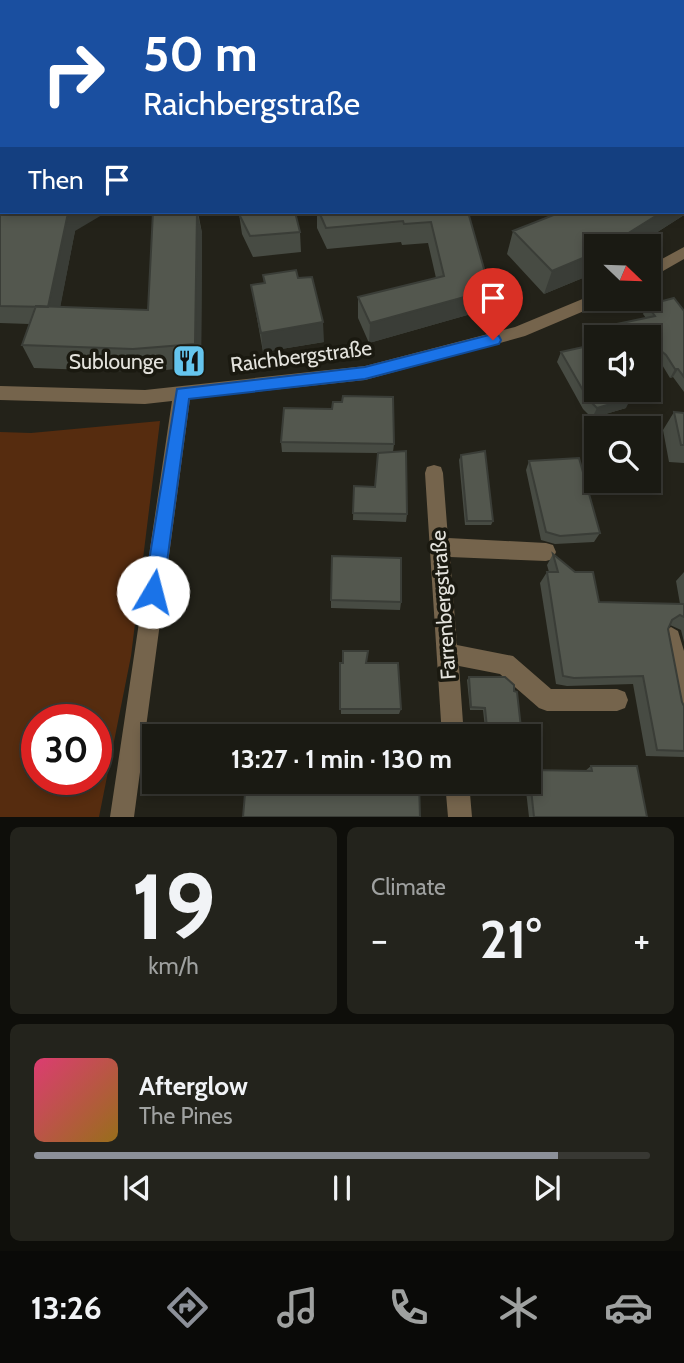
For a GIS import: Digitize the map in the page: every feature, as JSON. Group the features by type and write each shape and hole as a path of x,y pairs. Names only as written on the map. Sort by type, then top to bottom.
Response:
{"street":[{"path":"662,265 684,252"},
{"name":"Raichbergstraße","path":"0,393 122,397 182,394 317,380 395,366 519,332 584,304"},
{"path":"122,817 182,394"},
{"name":"Farrenbergstraße","path":"435,473 452,724"},
{"path":"439,547 546,552"},
{"path":"671,638 684,708"},
{"path":"445,653 505,664 547,700 617,700"},
{"path":"458,794 460,817"}],"shaded area":[{"path":"160,421 131,656 112,752 112,704 21,704 21,795 103,795 99,817 0,817 0,432 31,433"}],"building":[{"path":"0,214 68,214 48,307 0,306"},
{"path":"153,214 197,214 195,344 133,349 22,345 36,306 148,310"},
{"path":"239,214 296,214 300,232 250,236"},
{"path":"320,214 469,214 490,290 370,323 358,297 444,276 431,222 404,224 403,221 326,228"},
{"path":"556,214 659,214 627,234 584,234 584,257 552,271 513,231"},
{"path":"296,270 298,278 312,277 323,322 261,333 251,285 265,283 263,275"},
{"path":"674,298 684,311 684,377 661,351 661,325 612,325 655,316 652,312 662,312 662,301"},
{"path":"584,347 584,392 561,352"},
{"path":"343,396 393,397 394,444 281,442 284,408 332,409 333,402 342,402"},
{"path":"591,402 617,402 597,408"},
{"path":"674,412 684,413 684,445 681,445"},
{"path":"406,451 407,514 353,513 354,486 375,487 378,453"},
{"path":"485,451 493,521 467,521 461,455"},
{"path":"579,458 584,476 584,493 589,493 600,533 560,536 546,532 529,461"},
{"path":"553,554 575,572 593,572 599,602 684,604 684,617 680,615 672,620 668,629 684,706 684,751 657,750 643,676 563,676 547,572 558,572"},
{"path":"332,556 401,558 401,602 331,600"},
{"path":"343,651 368,651 366,663 398,663 401,709 340,709 340,663 343,663"},
{"path":"469,677 505,677 517,692 521,724 487,724 485,708 471,707"},
{"path":"591,766 637,766 647,817 534,817 532,794 541,794 541,770 592,771"},
{"path":"245,794 419,794 420,817 243,817"}],"place":[{"name":"Sublounge","path":"189,361"}],"route":[{"path":"153,592 182,394 365,373 493,340"}]}
